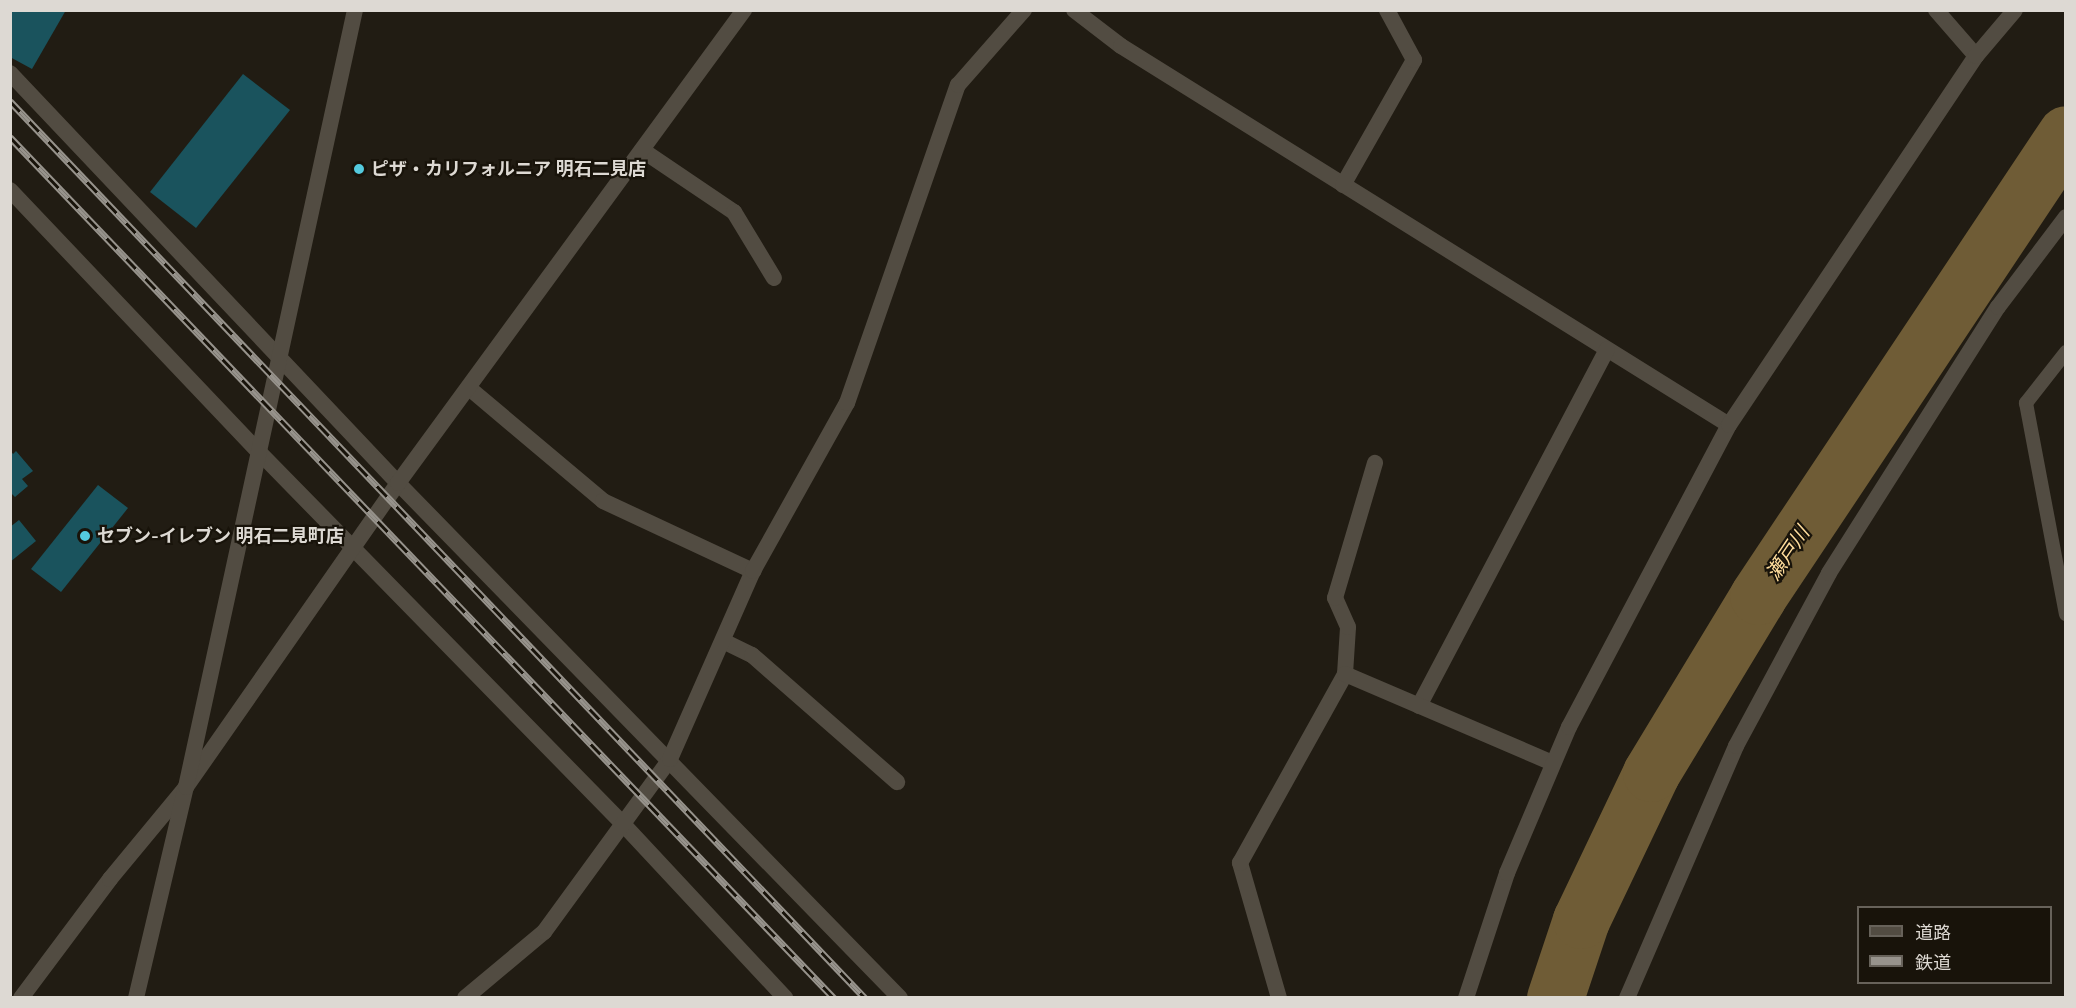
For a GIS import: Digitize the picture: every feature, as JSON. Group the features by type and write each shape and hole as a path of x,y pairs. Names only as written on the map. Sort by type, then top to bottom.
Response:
{"street":[{"path":"136,998 186,787 355,10"},
{"path":"21,998 110,879 186,787 354,550 398,483 744,10"},
{"path":"465,998 544,932 670,759 753,571 847,403 958,85 1024,10"},
{"path":"1074,10 1121,46 1729,426"},
{"path":"1343,185 1414,60 1387,10"},
{"path":"1936,10 1976,56"},
{"path":"1466,998 1508,873 1553,764 1729,426 1976,56 2014,10"},
{"path":"10,73 398,483 670,759 900,998"},
{"path":"642,150 734,212 774,278"},
{"path":"10,190 259,452 623,824 785,998"},
{"path":"1627,998 1736,746 1829,573 1998,307 2066,217"},
{"path":"1419,706 1607,349"},
{"path":"469,388 603,501 753,571"},
{"path":"1279,998 1240,864 1345,674 1348,627 1335,598 1375,463"},
{"path":"723,641 752,655 897,782"},
{"path":"1345,674 1553,764"}],"lane":[{"path":"2066,352 2025,403 2066,614"}],"building":[{"path":"10,10 66,10 32,69 10,57"},
{"path":"243,74 290,110 196,228 150,192"},
{"path":"10,450 13,454 16,451 33,471 22,479 28,486 15,497 10,492"},
{"path":"98,485 128,508 61,592 31,569"},
{"path":"19,520 36,541 10,562 10,527"}],"waterway":[{"name":"瀬戸川","path":"1555,998 1581,920 1651,773 1758,596 2066,134"}],"railway":[{"path":"10,101 865,998"},
{"path":"10,137 834,998"}],"place":[{"name":"ピザ・カリフォルニア 明石二見店","path":"359,169"},
{"name":"セブン-イレブン 明石二見町店","path":"85,536"}]}
